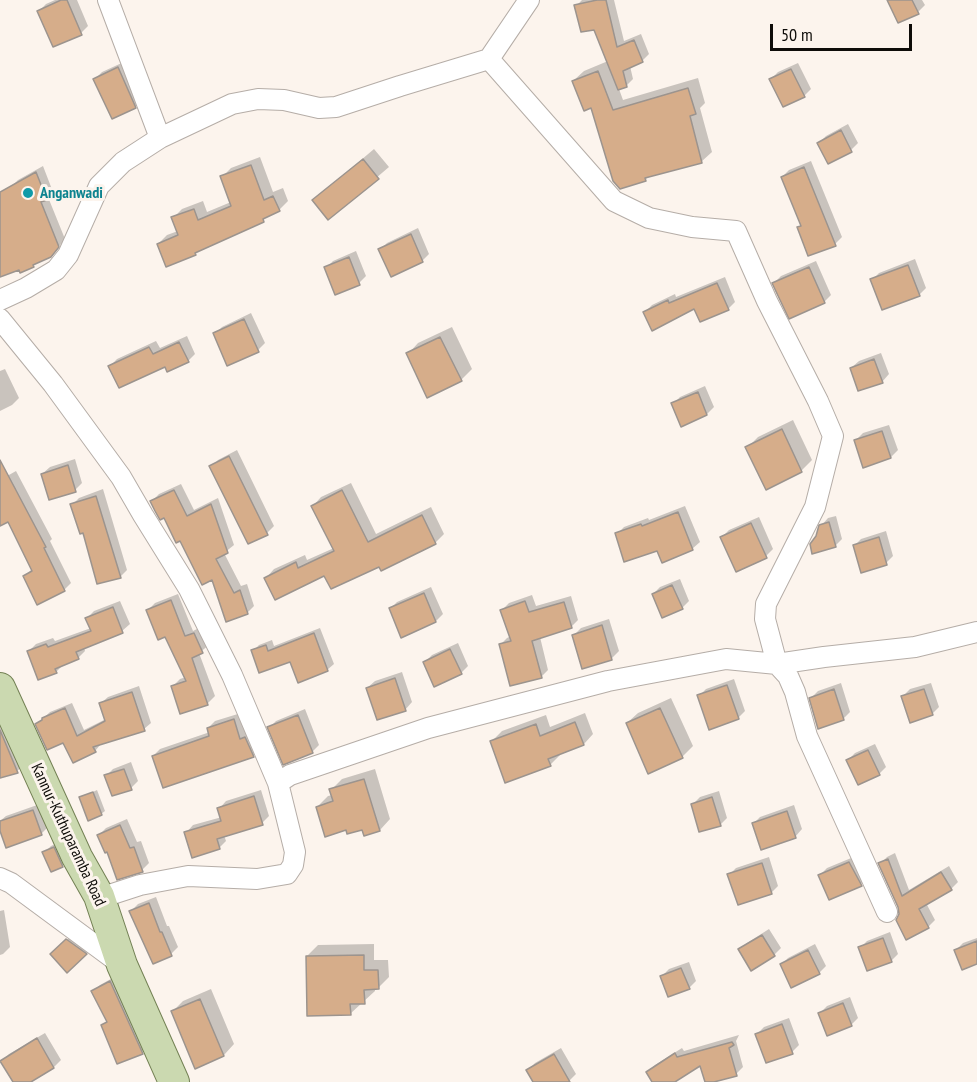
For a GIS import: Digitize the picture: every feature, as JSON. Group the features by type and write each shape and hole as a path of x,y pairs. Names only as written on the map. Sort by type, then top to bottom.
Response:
{"main road":[{"name":"Kannur-Kuthuparamba Road","path":"0,688 76,857 100,898 122,965 174,1082"}],"street":[{"path":"108,0 160,138"},
{"path":"0,300 56,270 68,255 99,186 123,162 160,138 232,104 258,99 284,100 319,108 336,107 489,59 529,0"},
{"path":"489,59 614,201 649,218 692,227 736,231 767,301 818,401 832,436 814,507 766,604 765,619 777,664 788,676 795,692 807,736 887,912"},
{"path":"0,319 53,384 121,477 189,589 232,675 278,783 295,852 293,866 287,874 257,879 188,876 140,885 100,898"},
{"path":"278,783 290,775 428,728 608,681 726,659 777,664 915,647 977,633"},
{"path":"0,878 122,965"}],"building":[{"path":"61,0 67,0 82,35 53,47 37,11"},
{"path":"606,0 617,47 634,40 643,62 623,71 627,87 618,90 594,30 581,32 574,5"},
{"path":"887,0 912,0 919,14 898,23"},
{"path":"118,67 136,108 112,119 93,79"},
{"path":"791,69 805,97 783,107 769,79"},
{"path":"598,71 613,110 688,88 696,114 690,116 702,163 645,178 646,181 620,189 613,181 591,108 584,111 572,81"},
{"path":"841,130 852,152 828,164 817,143"},
{"path":"363,159 379,179 328,220 312,200"},
{"path":"251,165 264,200 273,196 280,211 263,219 264,222 166,267 157,244 178,235 171,217 194,209 198,220 231,206 220,176"},
{"path":"804,167 836,246 808,256 797,227 801,226 781,177"},
{"path":"36,172 47,200 41,202 59,247 51,257 33,265 34,267 20,273 19,270 0,277 0,192"},
{"path":"411,234 423,262 391,277 378,249"},
{"path":"349,257 360,285 335,295 324,267"},
{"path":"908,265 920,296 882,310 870,279"},
{"path":"809,267 825,303 789,319 772,283"},
{"path":"717,283 729,310 700,322 694,309 652,331 643,312 668,300 669,303"},
{"path":"244,319 259,352 227,366 213,333"},
{"path":"440,337 462,381 427,398 406,353"},
{"path":"179,342 189,362 167,372 165,367 119,388 108,366 149,347 153,354"},
{"path":"874,359 883,383 858,391 850,368"},
{"path":"698,392 707,415 681,427 671,403"},
{"path":"782,429 802,472 766,490 745,447"},
{"path":"882,431 891,458 863,468 854,440"},
{"path":"229,456 268,535 248,544 209,466"},
{"path":"0,460 46,547 44,548 65,591 37,605 23,576 32,571 8,522 0,526"},
{"path":"68,465 76,492 49,500 41,474"},
{"path":"174,490 187,516 211,504 228,553 216,559 234,593 240,590 248,614 226,622 212,580 202,585 180,541 176,543 164,518 160,520 150,501"},
{"path":"342,490 368,542 422,515 436,544 381,571 379,567 331,589 324,576 275,600 264,578 296,562 298,568 334,551 311,506"},
{"path":"96,496 121,578 97,584 83,533 80,534 70,504"},
{"path":"678,512 693,550 662,563 657,551 624,562 615,533 641,524 642,526"},
{"path":"829,522 836,547 812,554 810,544 816,536 819,525"},
{"path":"751,523 767,558 736,572 720,537"},
{"path":"879,537 887,565 861,573 853,545"},
{"path":"672,585 683,609 662,618 652,594"},
{"path":"424,593 436,622 401,638 389,608"},
{"path":"171,600 185,636 194,633 203,653 192,658 208,705 180,714 171,686 186,681 165,637 158,640 146,610"},
{"path":"525,601 529,612 564,602 572,628 532,641 542,678 510,686 499,644 511,641 500,610"},
{"path":"113,607 123,633 76,652 79,659 55,669 57,673 38,680 27,651 46,644 48,647 91,631 85,618"},
{"path":"602,625 612,660 582,669 572,635"},
{"path":"314,633 328,671 298,683 290,662 259,673 251,650 266,645 268,651"},
{"path":"450,649 462,674 434,687 423,662"},
{"path":"395,678 406,711 377,720 366,688"},
{"path":"727,685 739,719 709,730 697,695"},
{"path":"834,689 844,720 818,729 809,698"},
{"path":"924,689 933,715 910,723 901,696"},
{"path":"132,692 145,731 93,747 96,752 73,763 63,743 47,750 35,724 42,718 65,708 77,736 105,721 99,703"},
{"path":"660,708 683,758 648,774 626,723"},
{"path":"298,715 313,753 283,765 267,727"},
{"path":"234,719 240,739 245,737 254,757 163,788 152,756 209,736 207,728"},
{"path":"575,722 584,745 548,759 551,766 505,783 490,741 536,724 540,736"},
{"path":"0,730 18,773 0,778"},
{"path":"868,750 880,775 858,785 846,760"},
{"path":"124,769 132,790 112,796 104,775"},
{"path":"364,779 380,831 364,836 362,830 347,834 346,830 325,837 316,807 333,801 329,789"},
{"path":"93,792 102,815 88,821 79,797"},
{"path":"254,796 263,825 217,839 220,849 192,858 184,832 221,821 217,808"},
{"path":"712,797 721,826 699,832 691,804"},
{"path":"33,810 42,835 6,848 0,831 0,821"},
{"path":"787,811 796,838 761,850 752,823"},
{"path":"120,825 130,848 134,847 143,872 117,880 107,852 105,853 97,835"},
{"path":"54,847 63,867 51,872 42,852"},
{"path":"888,859 902,896 941,872 952,890 919,909 929,928 906,940 896,920 899,914 898,907 878,863"},
{"path":"849,862 862,886 829,900 818,875"},
{"path":"762,863 772,894 738,905 727,874"},
{"path":"149,903 172,956 153,964 129,911"},
{"path":"762,935 775,956 751,971 738,949"},
{"path":"883,938 892,962 867,971 858,947"},
{"path":"66,939 87,954 67,973 50,954"},
{"path":"977,941 977,964 962,970 954,950"},
{"path":"808,950 820,974 791,988 780,964"},
{"path":"364,955 364,970 378,970 379,989 364,990 365,1004 350,1004 351,1015 307,1016 306,956"},
{"path":"681,968 690,989 668,997 660,976"},
{"path":"110,981 143,1054 117,1064 101,1025 107,1022 91,991"},
{"path":"200,999 224,1056 195,1069 171,1011"},
{"path":"843,1003 852,1026 827,1036 818,1013"},
{"path":"782,1024 793,1054 766,1063 755,1034"},
{"path":"37,1038 54,1068 31,1082 13,1082 0,1061"},
{"path":"732,1042 734,1045 729,1048 737,1076 705,1082 700,1066 675,1082 652,1082 646,1072 675,1053 677,1057"},
{"path":"554,1054 570,1082 533,1082 526,1070"}],"place":[{"name":"Anganwadi","path":"28,193"}]}
